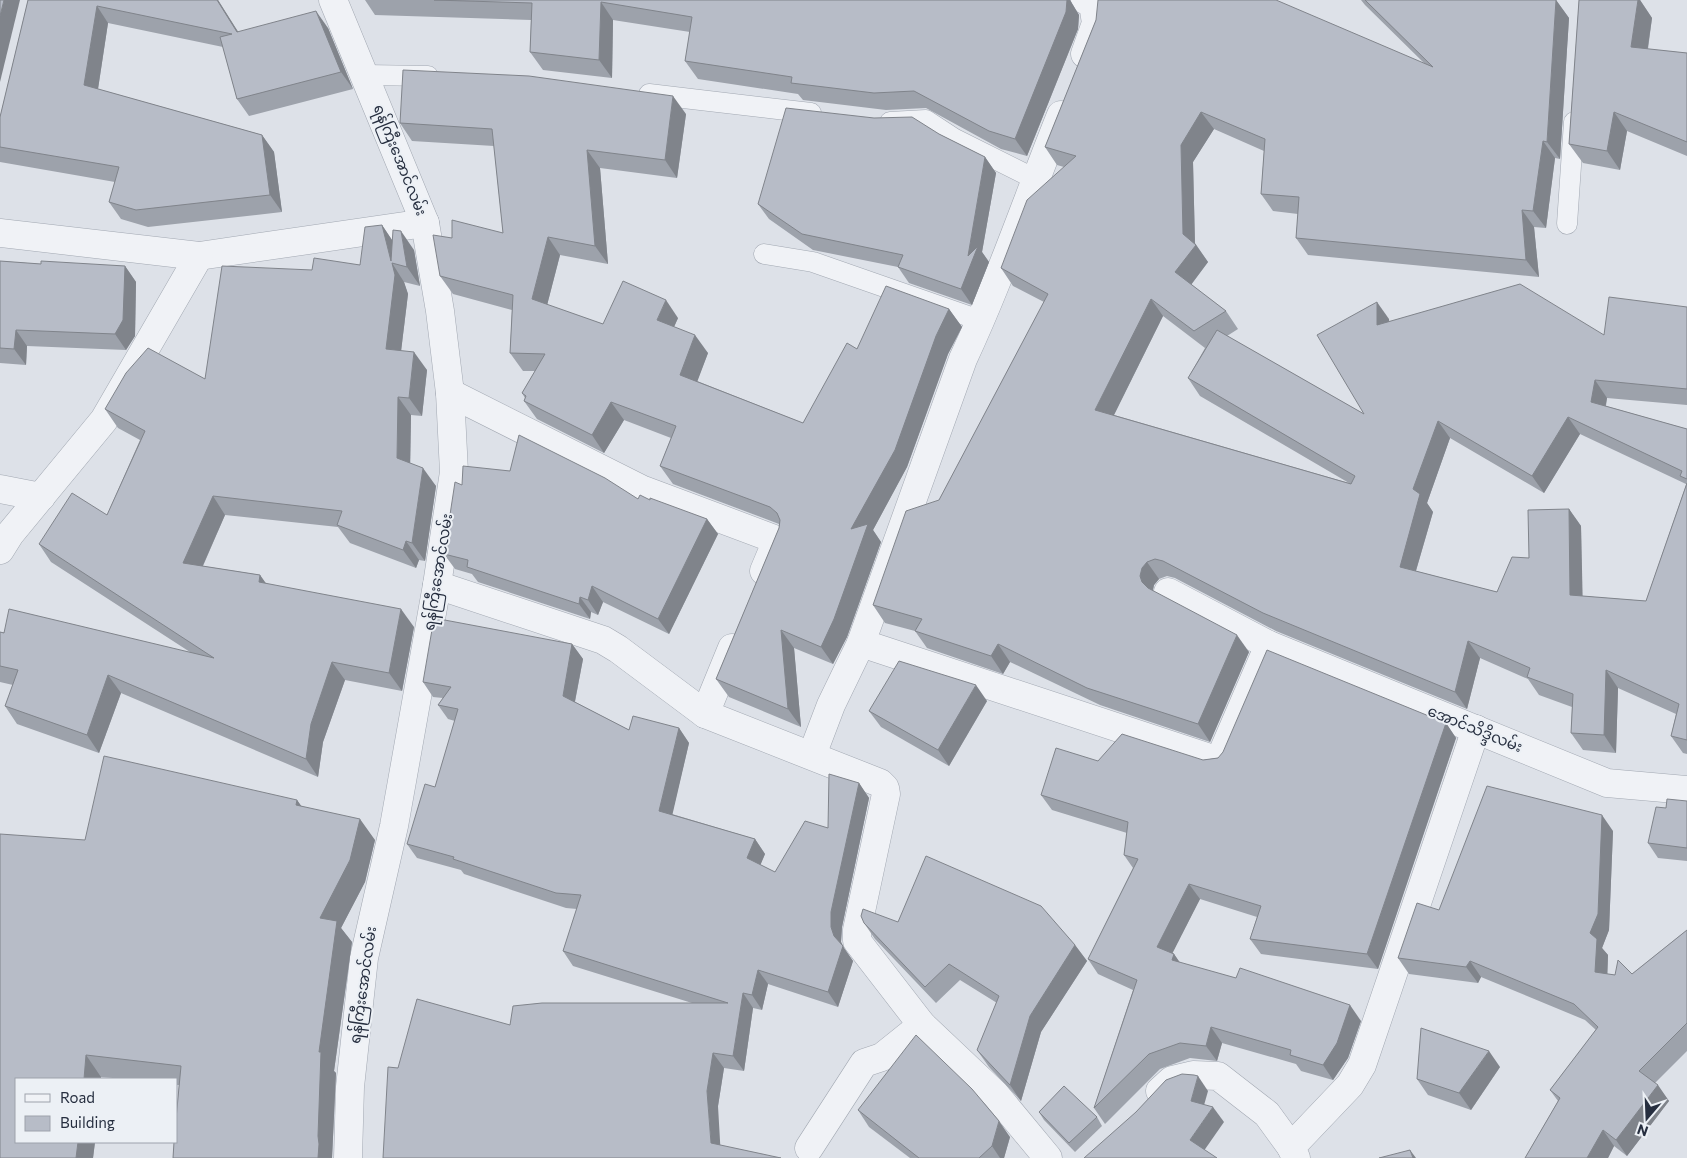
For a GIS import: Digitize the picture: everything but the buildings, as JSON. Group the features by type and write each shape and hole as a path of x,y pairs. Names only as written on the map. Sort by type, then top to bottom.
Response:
{"street":[{"name":"ရန်ကြီးအောင်လမ်း","path":"333,0 425,223 440,311 450,393 454,472 437,585 394,826 364,958 350,1087 348,1158"},
{"path":"812,755 831,705 861,643 963,359 982,320 1017,235 1035,179 1096,23 1093,4 1085,0"},
{"path":"0,233 199,256 425,223"},
{"path":"0,550 10,534 104,420 199,256"},
{"path":"450,393 641,490 778,540 754,595"},
{"path":"0,489 41,497"},
{"path":"437,585 602,640 618,649 705,714 880,783 885,788 884,806 857,930 857,941 922,1025 995,1094 1048,1158"},
{"name":"အောင်သိဒ္ဒိလမ်း","path":"1168,592 1269,645 1607,783 1687,790"},
{"path":"705,714 743,623"},
{"path":"861,643 1219,761 1269,645"},
{"path":"1142,1111 1172,1080 1193,1074 1218,1076 1267,1114 1293,1152 1350,1085 1362,1065 1476,729"},
{"path":"809,1148 864,1063 882,1057 922,1025"}],"lane":[{"path":"365,76 444,76"},
{"path":"630,92 827,115"},
{"path":"1567,224 1575,98"},
{"path":"876,121 926,120 955,139 1035,179"},
{"path":"764,254 813,262 982,320"}]}
